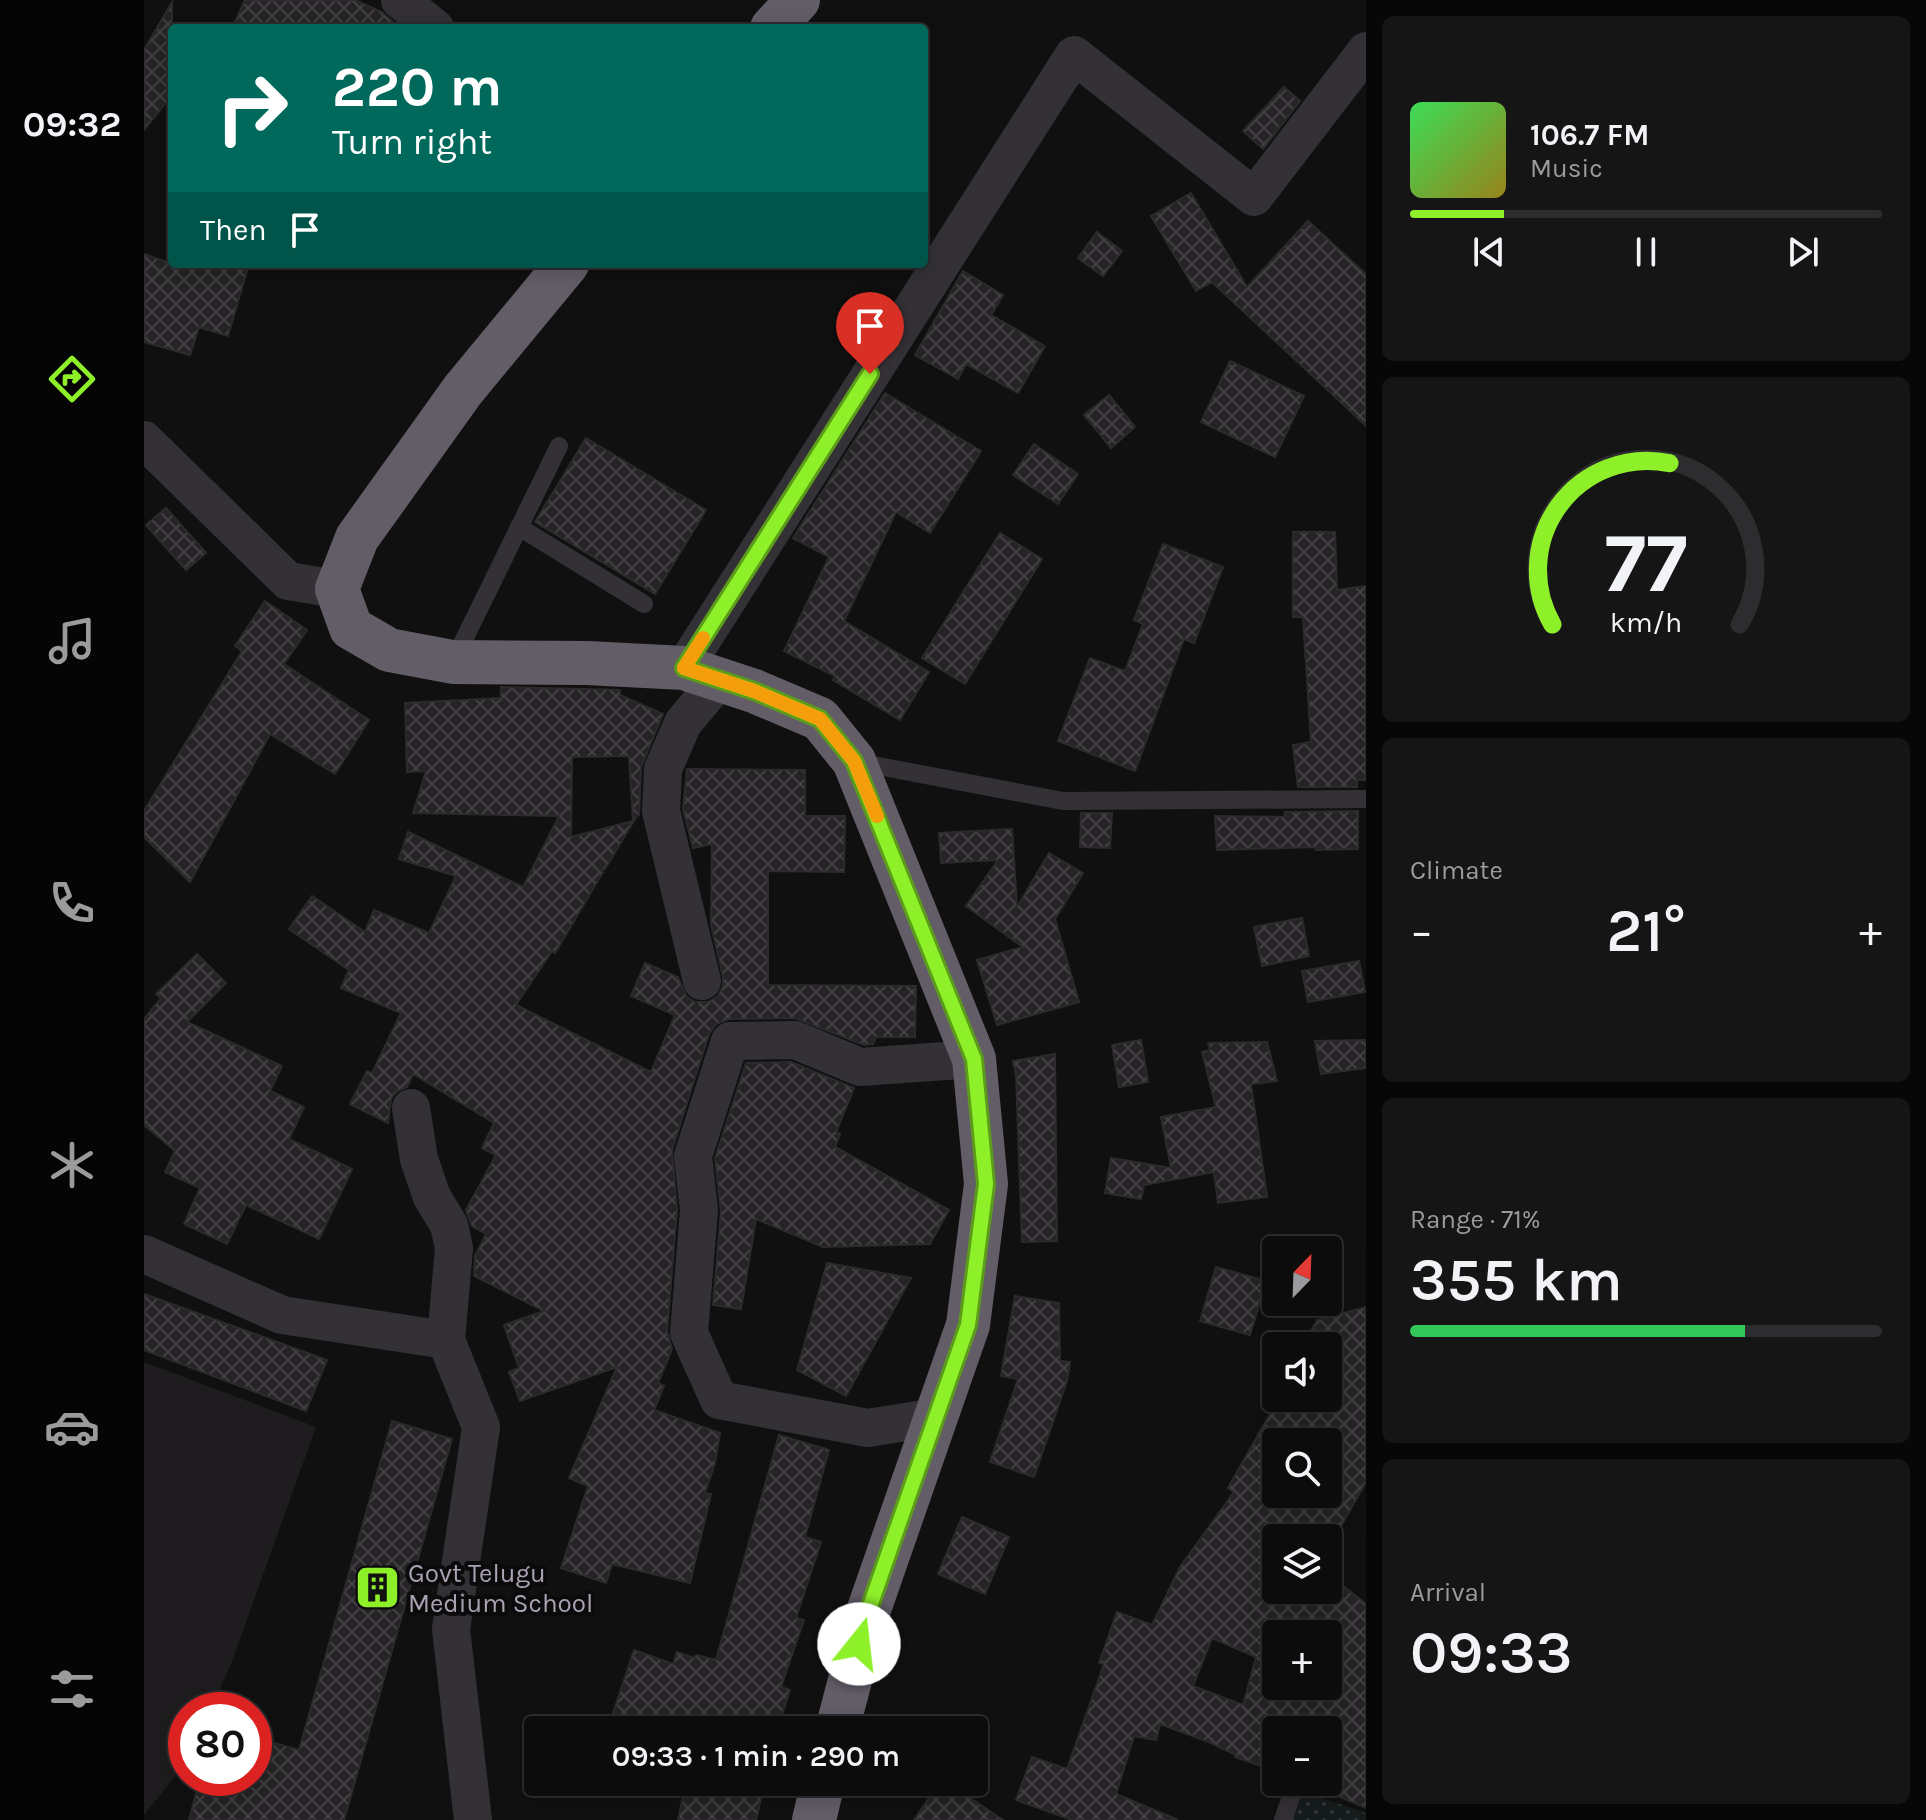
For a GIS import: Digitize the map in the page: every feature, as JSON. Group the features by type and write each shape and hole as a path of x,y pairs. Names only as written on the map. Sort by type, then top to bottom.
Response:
{"highway":[{"path":"776,24 798,0"},
{"path":"564,268 463,390 357,538 337,589 351,628 389,650 453,662 587,663 702,674 754,691 820,719 854,761 974,1059 986,1184 968,1325 867,1615 841,1716"},
{"path":"814,1820 820,1796"}],"street":[{"path":"400,0 430,24"},
{"path":"702,981 661,811 663,769 702,674 1074,55 1254,197 1366,51"},
{"path":"144,440 288,581 337,589"},
{"path":"936,1417 868,1428 719,1400 689,1333 699,1210 693,1156 730,1041 795,1040 860,1067 974,1059"},
{"path":"411,1108 419,1159 432,1197 449,1225 454,1248 446,1340 481,1427 451,1629 469,1810 473,1820"},
{"path":"144,1254 282,1315 446,1340"}],"lane":[{"path":"453,662 559,446"},
{"path":"519,527 644,604"},
{"path":"854,761 1063,801 1366,799"},
{"path":"1283,1820 1291,1796"}],"shaded area":[{"path":"144,1362 316,1427 219,1692 168,1692 168,1785 144,1815"},
{"path":"1300,1796 1317,1796 1366,1813 1366,1820 1292,1820"}],"building":[{"path":"245,0 355,0 382,12 396,24 234,24"},
{"path":"172,2 172,24 168,24 168,100 144,130 144,50"},
{"path":"1284,87 1300,101 1263,149 1243,131"},
{"path":"1191,193 1247,287 1308,221 1366,274 1366,426 1212,282 1196,291 1151,216"},
{"path":"1097,232 1122,251 1103,276 1078,258"},
{"path":"144,254 168,263 168,268 248,268 228,336 199,327 190,355 144,342"},
{"path":"963,271 1003,295 991,315 1045,346 1018,393 966,364 958,379 915,355"},
{"path":"1230,361 1304,396 1275,457 1201,422"},
{"path":"885,393 981,451 930,533 896,512 844,621 929,672 900,720 833,680 835,676 784,651 829,557 793,538"},
{"path":"1109,395 1135,427 1111,448 1084,415"},
{"path":"586,438 706,510 655,594 535,522"},
{"path":"1034,444 1078,474 1058,504 1013,475"},
{"path":"166,508 206,553 186,570 146,525"},
{"path":"1293,532 1335,532 1337,590 1366,586 1366,780 1357,780 1357,787 1298,787 1293,745 1311,742 1303,617 1293,617"},
{"path":"1000,533 1042,559 965,684 922,658"},
{"path":"1163,544 1223,567 1194,643 1184,639 1135,771 1058,741 1090,658 1125,671 1143,624 1134,620"},
{"path":"265,601 307,630 284,664 369,720 335,774 270,734 190,882 144,837 144,811 242,651 235,646"},
{"path":"501,687 620,690 620,695 663,714 641,767 639,815 605,869 600,870 603,872 555,953 552,951 516,1005 651,1072 675,1015 631,996 645,963 678,977 686,996 695,1002 708,1002 718,996 723,977 711,925 712,844 693,848 683,809 687,769 805,770 805,816 845,816 844,872 768,871 768,985 916,986 915,1037 876,1037 873,1044 864,1045 795,1018 729,1019 716,1024 709,1034 672,1150 677,1210 667,1331 672,1349 658,1383 664,1386 654,1410 720,1433 715,1463 705,1493 711,1494 690,1583 612,1564 606,1583 561,1568 588,1486 569,1478 617,1367 520,1401 509,1372 519,1368 504,1325 544,1311 474,1276 475,1256 486,1234 472,1226 466,1210 496,1155 482,1148 494,1123 413,1074 407,1087 397,1091 391,1099 388,1123 350,1104 367,1071 372,1073 401,1013 341,988 349,970 289,929 312,896 365,932 374,910 429,933 456,876 399,859 408,832 523,887 559,816 413,813 426,771 407,772 405,703 501,698","holes":["629,756 633,821 571,837 572,757"]},
{"path":"1358,811 1358,849 1217,850 1215,816 1284,817 1285,812"},
{"path":"1081,813 1112,813 1110,848 1080,847"},
{"path":"1012,829 1017,907 1049,853 1083,873 1055,919 1079,1002 997,1025 977,960 1023,947 966,906 998,860 941,863 939,833"},
{"path":"1302,918 1309,956 1262,966 1254,927"},
{"path":"197,954 226,983 187,1022 282,1066 270,1091 304,1107 289,1139 352,1169 319,1239 246,1205 227,1244 184,1224 200,1188 165,1172 175,1151 144,1125 144,1019 161,998 156,994"},
{"path":"1359,961 1365,992 1308,1002 1302,971"},
{"path":"1141,1040 1148,1082 1119,1087 1112,1045"},
{"path":"1366,1040 1366,1068 1321,1074 1315,1041"},
{"path":"1267,1042 1277,1081 1251,1084 1267,1197 1218,1203 1214,1172 1144,1185 1141,1199 1105,1193 1111,1158 1171,1168 1161,1117 1216,1107 1202,1052 1210,1050 1208,1043"},
{"path":"1055,1054 1057,1241 1022,1242 1013,1061"},
{"path":"791,1062 854,1088 836,1132 840,1134 835,1147 949,1210 930,1244 823,1247 756,1219 741,1309 713,1305 721,1212 715,1158 746,1063"},
{"path":"827,1263 911,1278 846,1396 797,1370"},
{"path":"1216,1267 1262,1280 1262,1294 1250,1335 1200,1321"},
{"path":"144,1294 327,1360 306,1411 144,1350"},
{"path":"1015,1296 1059,1303 1060,1361 1070,1362 1067,1381 1034,1477 990,1462 1018,1379 1001,1376"},
{"path":"1366,1307 1366,1482 1342,1524 1262,1524 1262,1604 1342,1604 1342,1585 1366,1604 1366,1808 1338,1796 1342,1796 1342,1716 1262,1716 1262,1766 1160,1724 1156,1740 1134,1736 1116,1794 1178,1820 1072,1820 1016,1800 1032,1757 1067,1769 1104,1664 1099,1663 1117,1612 1152,1625 1180,1567 1234,1492 1228,1488 1271,1412 1342,1412 1342,1332 1310,1332 1317,1320 1342,1316 1342,1313","holes":["1212,1638 1256,1657 1243,1705 1193,1686"]},
{"name":"Govt Telugu Medium School","path":"392,1421 452,1439 344,1820 189,1820 195,1796 272,1796 272,1742 299,1750"},
{"path":"779,1435 829,1450 805,1537 821,1542 796,1618 804,1620 781,1687 790,1690 782,1716 612,1716 634,1650 673,1664 677,1652 694,1658 696,1655 716,1660"},
{"path":"962,1517 1009,1537 985,1594 938,1574"},
{"path":"683,1796 762,1796 756,1820 678,1820"},
{"path":"930,1796 967,1796 1003,1820 914,1820"}],"slow traffic":[{"path":"703,638 684,668 754,691 820,719 854,761 877,816"}],"place":[{"name":"Govt Telugu Medium School","path":"377,1588"}],"route":[{"path":"859,1644 968,1325 986,1184 974,1059 854,761 820,719 754,691 684,668 870,374"}]}
